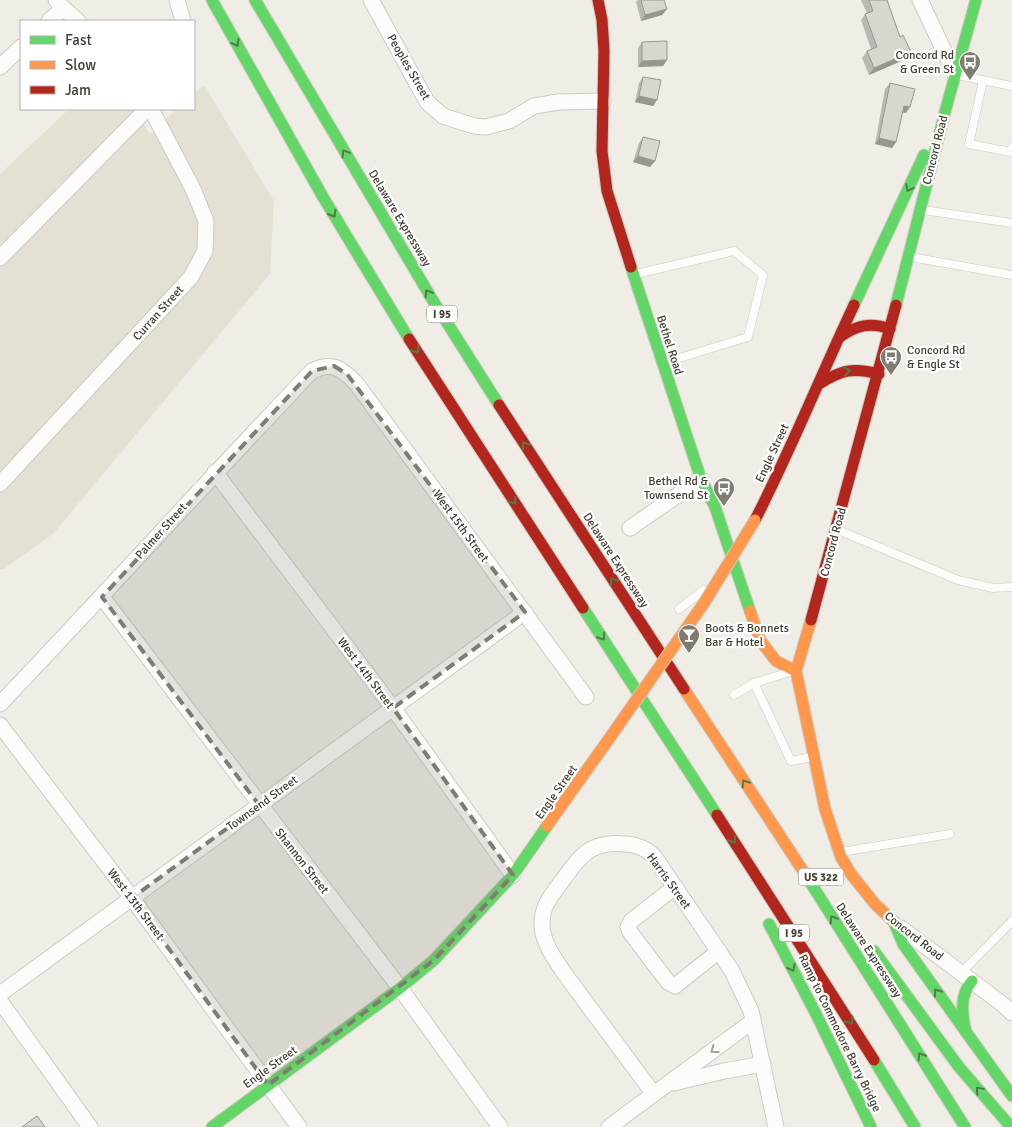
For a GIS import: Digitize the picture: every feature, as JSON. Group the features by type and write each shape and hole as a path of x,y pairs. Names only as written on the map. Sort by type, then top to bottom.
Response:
{"main road":[{"name":"I 95","path":"212,0 283,128 393,314 838,1002 915,1127"},
{"name":"Delaware Expressway","path":"255,0 432,299 840,929 965,1127"},
{"name":"Bethel Road","path":"598,0 602,20 604,51 602,151 607,191 662,364 702,479 715,507 760,640 776,661 796,671"},
{"name":"Concord Road","path":"894,922 874,904 859,885 839,852 825,809 796,671 879,374 945,112 976,0"},
{"name":"Engle Street","path":"212,1127 400,988 434,960 513,875 704,605 755,520 784,463 945,112"},
{"path":"840,338 859,325 874,324 890,329"},
{"path":"819,384 835,374 850,369 879,374"},
{"path":"640,622 737,748"},
{"path":"669,741 723,846"},
{"name":"Ramp to Commodore Barry Bridge","path":"764,914 816,1014 871,1127"},
{"path":"894,922 903,944 1012,1096"},
{"path":"868,942 959,1067 1011,1127"},
{"path":"966,977 962,1007 966,1032"}],"street":[{"path":"177,0 183,20"},
{"name":"Peoples Street","path":"371,0 427,102 443,116 474,126 486,126 509,121 534,106 558,102 603,101"},
{"path":"921,2 956,74"},
{"path":"50,20 60,4 77,20"},
{"path":"0,67 20,48"},
{"path":"0,258 146,110"},
{"name":"Curran Street","path":"0,484 191,276 205,251 206,221 193,188 152,110"},
{"name":"Palmer Street","path":"0,704 102,597 215,472 312,371 319,367 328,366"},
{"name":"West 15th Street","path":"328,366 341,369 356,383 586,697"},
{"name":"West 14th Street","path":"215,472 393,708 513,875"},
{"path":"630,528 702,479"},
{"name":"Shannon Street","path":"102,597 400,988 500,1127"},
{"name":"Townsend Street","path":"0,994 525,612"},
{"name":"West 13th Street","path":"0,725 132,898 299,1127"},
{"name":"Harris Street","path":"660,1089 553,958 543,932 542,921 552,894 575,863 592,847 603,843 630,844 640,846 648,851 732,971 751,1011 776,1127"},
{"path":"675,887 631,920 628,927 630,932 671,985 678,985 719,951"},
{"name":"Concord Road","path":"894,922 1012,1013"},
{"path":"0,1001 90,1127"},
{"path":"609,1127 753,1021"},
{"path":"660,1089 724,1071 762,1064"}],"lane":[{"path":"956,74 1012,86"},
{"path":"983,81 969,144 1011,152 1012,147"},
{"path":"920,209 1012,223"},
{"path":"633,275 734,251 763,275 748,337 662,364"},
{"path":"909,257 1012,275"},
{"path":"836,530 958,580 993,588 1012,587"},
{"path":"679,609 735,565"},
{"path":"734,695 754,683 796,671"},
{"path":"754,683 791,761 814,757"},
{"path":"839,852 950,834"},
{"path":"966,977 1012,921"}],"highlighted area":[{"path":"334,366 347,374 525,612 393,708 513,875 434,960 268,1085 132,898 259,805 102,597 312,371"}],"shaded area":[{"path":"204,85 274,201 270,274 54,533 4,569 0,569 0,174 68,110 135,110 150,134 176,110 195,110 195,93"}],"building":[{"path":"641,0 664,0 667,9 645,15"},
{"path":"869,0 887,0 900,37 903,35 911,52 874,68 867,51 877,47 865,14 873,11"},
{"path":"667,41 667,60 642,61 642,42"},
{"path":"643,77 661,80 657,100 639,96"},
{"path":"890,83 915,89 910,107 904,106 896,142 879,138"},
{"path":"643,137 660,141 655,161 638,156"},
{"path":"37,1116 45,1127 22,1127"}],"traffic: fast":[{"path":"212,0 323,197 409,339"},
{"path":"255,0 432,299 499,405"},
{"path":"896,305 945,112 976,0"},
{"path":"854,305 924,155"},
{"path":"631,267 701,479 715,507 750,611"},
{"path":"583,608 717,815"},
{"path":"212,1127 400,988 434,960 513,875 547,826"},
{"path":"807,877 965,1127"},
{"path":"894,922 903,944 1012,1096"},
{"path":"769,924 816,1014 871,1127"},
{"path":"874,951 959,1067 1011,1127"},
{"path":"966,1032 963,999 972,981"},
{"path":"874,1060 915,1127"}],"traffic: slow":[{"path":"611,736 704,603 755,520"},
{"path":"750,611 760,640 776,661 796,671"},
{"path":"811,620 796,671 825,809 841,857 851,874 875,904 894,922"},
{"path":"684,689 807,877"},
{"path":"547,826 611,736"}],"traffic: jam":[{"path":"598,0 602,20 604,51 602,151 607,191 631,267"},
{"path":"755,520 854,305"},
{"path":"811,620 896,305"},
{"path":"840,337 858,327 870,325 890,329"},
{"path":"409,339 583,608"},
{"path":"819,384 847,371 854,370 879,374"},
{"path":"499,405 684,689"},
{"path":"717,815 874,1060"}],"place":[{"name":"Concord Rd & Green St","path":"970,81"},
{"name":"Concord Rd & Engle St","path":"891,376"},
{"name":"Bethel Rd & Townsend St","path":"724,507"},
{"name":"Boots & Bonnets Bar & Hotel","path":"689,654"}]}
